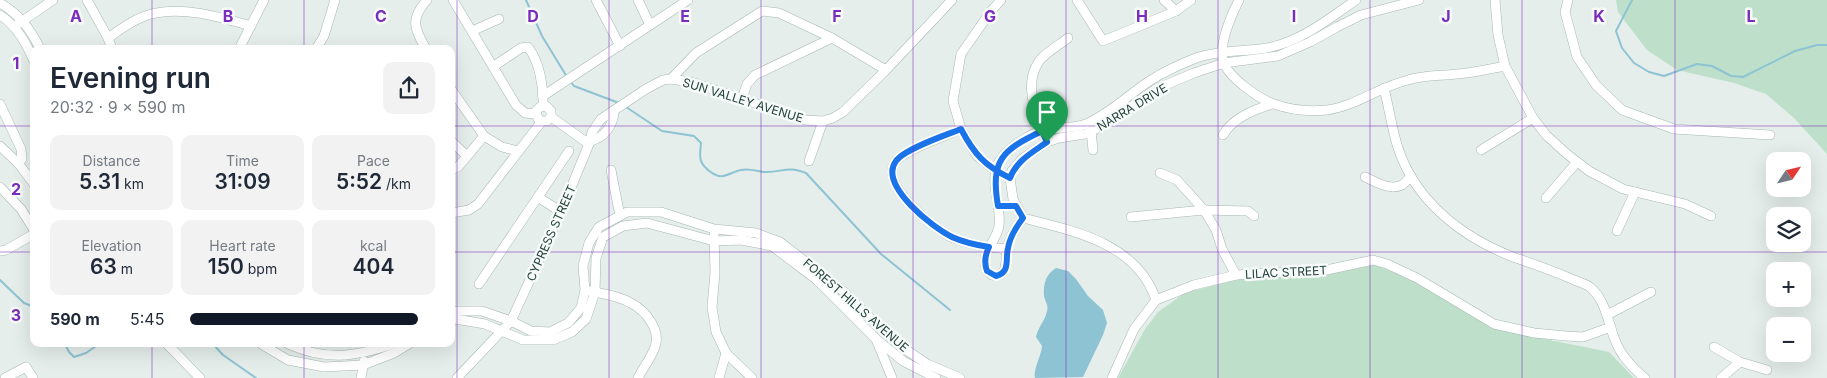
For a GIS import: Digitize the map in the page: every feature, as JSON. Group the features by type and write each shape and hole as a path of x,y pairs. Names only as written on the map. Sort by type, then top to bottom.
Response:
{"street":[{"path":"14,27 53,0"},
{"path":"87,0 111,45"},
{"path":"241,45 264,0"},
{"path":"318,45 324,36 335,0"},
{"path":"424,45 417,30 415,18 418,10 426,0"},
{"path":"453,0 516,105 525,113 543,118 590,143 600,138 609,128 613,122 616,110"},
{"path":"596,0 620,46"},
{"path":"638,0 650,25"},
{"path":"809,161 824,121 843,112 886,70 952,0"},
{"path":"1001,0 961,54 953,101 961,129 977,156 996,171 1010,178 1016,206 1023,218 1059,227 1112,248 1128,258 1142,272 1151,286 1156,300 1134,329 1112,378"},
{"path":"1076,0 1102,41 1176,11 1191,0"},
{"path":"1164,0 1176,11"},
{"path":"1239,0 1229,19 1222,52 1224,63 1236,82 1272,104 1298,110 1325,110 1350,105 1384,88 1416,78 1481,71 1505,66"},
{"name":"NARRA DRIVE","path":"996,171 999,162 1008,151 1022,141 1042,131 1083,125 1105,114 1152,79 1196,58 1222,52 1267,48 1285,42 1308,32 1356,0"},
{"name":"NARRA DRIVE","path":"1010,178 1012,171 1022,159 1047,142 1091,131 1107,124 1156,89 1224,63 1278,56 1361,16 1419,0"},
{"path":"1494,0 1498,35 1505,66 1533,118 1546,135 1589,171 1623,190 1684,204 1711,216"},
{"path":"1568,0 1565,12 1577,57 1596,84 1622,110 1674,129 1770,135"},
{"path":"543,118 538,109 543,101 563,84 683,1"},
{"path":"0,3 23,20 38,45"},
{"path":"108,38 131,23 147,15 160,12 182,12 223,18 251,26"},
{"path":"671,79 696,53 762,12 779,13 832,38 886,70"},
{"path":"0,15 14,27 30,52"},
{"path":"472,31 499,19"},
{"path":"742,99 747,84 755,74 832,38"},
{"path":"1047,142 1032,98 1031,85 1039,62 1068,38"},
{"path":"455,212 469,210 478,204 543,118 551,111 543,101 541,79 533,53 528,47 521,48 494,66"},
{"name":"SUN VALLEY AVENUE","path":"590,143 592,132 606,114 616,110 655,84 671,79 691,82 805,120 824,121"},
{"path":"1384,88 1398,148 1411,176 1423,195 1464,232 1513,256 1591,288 1603,304 1615,340 1626,358 1645,378"},
{"path":"455,95 484,136 502,147 518,151"},
{"path":"0,104 21,149 22,159 18,163"},
{"path":"1223,135 1228,126 1243,116 1272,104"},
{"path":"1481,150 1533,118"},
{"path":"961,129 907,152 896,160 892,169 893,179 898,190 916,210 951,237 964,242 1007,249"},
{"path":"1091,131 1093,150"},
{"path":"455,168 484,136"},
{"name":"CYPRESS STREET","path":"457,378 511,321 590,143"},
{"path":"455,145 467,156"},
{"path":"0,146 18,163 30,179"},
{"path":"478,284 569,151"},
{"path":"1546,198 1577,162"},
{"path":"611,170 620,216"},
{"path":"996,171 999,224 996,236 989,247 985,259 987,271 996,276 1004,271 1007,265 1007,249 1016,228 1023,218"},
{"path":"1160,173 1178,180 1204,210 1216,230 1222,249 1236,274"},
{"path":"1365,177 1378,184 1391,187 1402,185 1411,176"},
{"path":"0,187 21,209 30,224"},
{"path":"1617,231 1635,192"},
{"path":"538,198 561,212"},
{"path":"998,206 1016,206"},
{"path":"1131,218 1204,210 1248,211 1254,216"},
{"name":"FOREST HILLS AVENUE","path":"455,312 482,311 511,321 531,331 550,332 568,323 581,308 585,290 582,266 589,243 600,227 627,212 661,212 714,229 756,233 780,242 811,264 843,291 899,345 927,364 960,378"},
{"name":"FOREST HILLS AVENUE","path":"455,319 485,324 523,340 553,340 572,332 586,319 595,292 596,258 603,237 622,226 647,223 714,241 741,240 772,246 817,280 875,338 903,361 936,378"},
{"path":"999,224 1016,228"},
{"path":"714,229 715,272 712,313 716,332 726,353 752,378"},
{"path":"0,251 6,250 30,236"},
{"name":"LILAC STREET","path":"1156,300 1194,285 1236,274 1317,272 1372,260 1387,264 1416,278 1494,324 1534,333 1583,337 1611,327"},
{"path":"585,290 618,297 631,303 643,311 652,323 657,336 655,348 638,378"},
{"path":"1607,315 1651,292"},
{"path":"881,329 875,338 892,378"},
{"path":"170,347 200,378"},
{"path":"266,347 288,360 324,367 363,365 404,347"},
{"path":"295,347 306,352 335,356 365,353 384,347"},
{"path":"1714,347 1740,362 1767,371"},
{"path":"361,378 365,353"},
{"path":"719,378 726,353"},
{"path":"1721,378 1740,362"},
{"path":"5,378 26,367 32,378"}],"green space":[{"path":"1616,0 1827,0 1827,154 1794,118 1766,94 1734,83 1677,70 1647,50 1618,12"},
{"path":"1374,265 1415,280 1495,329 1609,352 1634,378 1118,378 1145,329 1158,312 1185,293 1246,277 1316,277"}],"water":[{"path":"1056,268 1068,271 1076,279 1088,296 1103,310 1107,323 1083,377 1035,378 1042,346 1036,337 1047,309 1044,287 1048,276"}],"waterway":[{"path":"526,0 542,36 567,77"},
{"path":"1632,0 1616,31 1622,48 1634,63 1649,72 1664,76 1697,64 1712,66 1731,76 1743,77 1795,51 1817,45 1827,45"},
{"path":"570,81 574,86 619,103"},
{"path":"626,107 662,131 694,136 701,143 700,157 702,164 717,176 747,169 764,172 789,169 806,173 881,254 950,310"},
{"path":"0,280 24,303 30,305"},
{"path":"66,347 74,357 86,353 95,347"},
{"path":"216,347 223,355 256,378"}],"route":[{"path":"1047,142 1022,159 1012,171 1010,178 996,171 977,156 961,129 907,152 896,160 892,169 893,179 898,190 916,210 935,226 951,237 964,242 989,247 985,259 986,267 987,271 996,276 1001,274 1007,265 1007,249 1016,228 1023,218 1016,206 998,206 995,183 996,171 999,162 1008,151 1022,141 1042,131 1047,142"}]}
